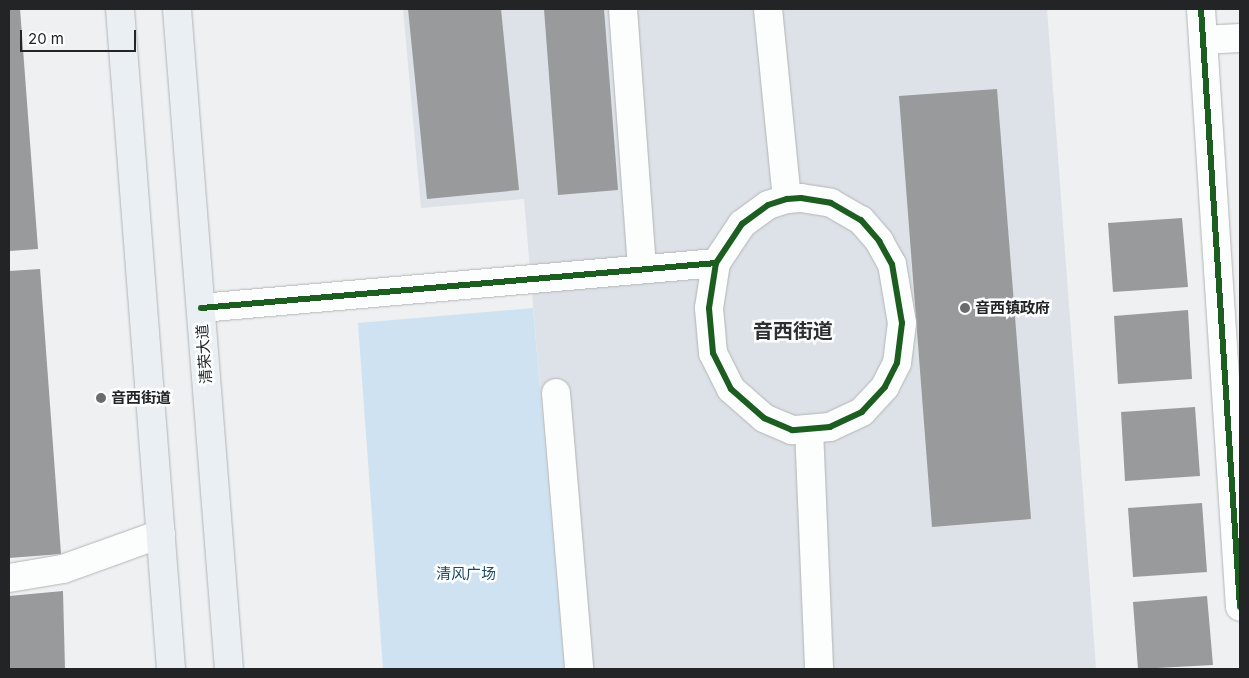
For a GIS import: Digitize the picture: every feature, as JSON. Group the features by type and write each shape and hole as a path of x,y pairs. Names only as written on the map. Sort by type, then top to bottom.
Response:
{"main road":[{"path":"120,9 171,669"},
{"name":"清荣大道","path":"177,9 229,669"}],"street":[{"path":"623,9 642,269"},
{"path":"768,9 788,199"},
{"path":"1201,9 1240,607"},
{"path":"1204,40 1240,38"},
{"path":"801,198 831,203 861,220 879,241 892,264 902,322 897,363 885,387 862,412 830,427 792,430 764,418 731,389 713,353 709,308 716,263 742,224 768,205 788,199 801,198"},
{"path":"201,308 716,263"},
{"path":"556,393 579,669"},
{"path":"809,429 819,669"},
{"path":"9,578 63,569 160,534"}],"shaded area":[{"path":"403,9 1047,9 1096,669 564,669 524,199 421,208"}],"green space":[{"name":"清风广场","path":"533,308 564,669 383,669 358,323"}],"building":[{"path":"9,9 20,9 38,249 9,251"},
{"path":"408,9 501,9 519,190 427,199"},
{"path":"544,9 604,9 618,190 558,195"},
{"name":"音西镇政府","path":"997,89 1031,519 932,527 899,96"},
{"path":"1182,218 1188,287 1113,292 1108,223"},
{"path":"40,269 61,554 9,558 9,271"},
{"path":"1188,310 1192,379 1118,384 1114,316"},
{"path":"1195,407 1200,476 1125,481 1121,412"},
{"path":"1202,503 1207,572 1133,577 1128,508"},
{"path":"63,591 65,669 9,669 9,596"},
{"path":"1207,596 1213,665 1138,669 1133,602"}],"cycle path":[{"path":"1201,9 1240,607"},
{"path":"801,198 831,203 861,220 879,241 892,264 902,323 897,363 885,387 862,412 830,427 792,430 764,418 731,389 713,353 709,308 716,263 742,224 768,205 787,199 801,198"},
{"path":"201,308 716,263"}],"place":[{"name":"音西镇政府","path":"965,308"},
{"name":"音西街道","path":"101,398"}],"district":[{"name":"音西街道","path":"793,331"}]}
